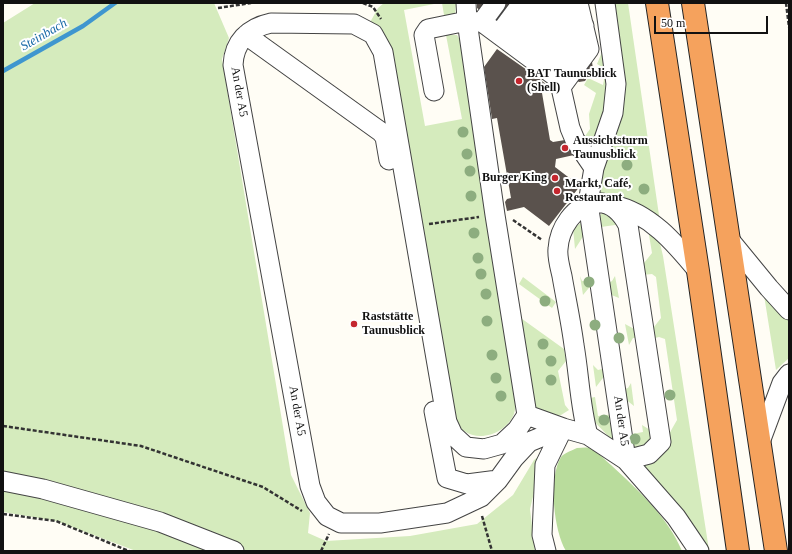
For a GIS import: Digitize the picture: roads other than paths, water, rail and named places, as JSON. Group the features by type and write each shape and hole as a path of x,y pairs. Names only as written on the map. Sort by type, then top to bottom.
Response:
{"highway":[{"path":"657,3 698,271 738,551"},
{"path":"693,3 776,551"}],"lane":[{"path":"496,3 509,43 570,128 575,140 594,168"},
{"path":"510,3 509,43 494,207 527,416 563,428 545,466 542,535 546,551"},
{"path":"509,43 522,3"},
{"path":"509,43 543,3"},
{"name":"An der A5","path":"604,3 616,84 613,113 594,168 626,460"},
{"path":"434,92 424,36 428,29 509,43 584,26 573,4 509,43"},
{"name":"An der A5","path":"527,416 517,430 502,444 484,449 466,447 453,435 447,422 383,52 373,34 354,24 271,23 261,25 246,35 240,41 234,55 233,65 310,486 316,502 327,516 341,523 380,523 446,513 481,498 529,442 563,428 588,435 626,460"},
{"path":"246,35 381,132 385,137 447,478 467,484 498,480"},
{"path":"597,203 616,209 628,225 661,442 649,454 626,460 676,516 699,551"},
{"path":"588,435 557,250 561,232 570,218 578,209 597,203 621,207 656,225 674,242 698,271"},
{"path":"728,238 789,310"},
{"path":"760,442 782,383 789,374"},
{"path":"3,481 43,489 160,522 234,551"}],"waterway":[{"name":"Steinbach","path":"3,71 83,26 115,3"}],"place":[{"name":"BAT Taunusblick (Shell)","path":"519,81"},
{"name":"Aussichtsturm Taunusblick","path":"565,148"},
{"name":"Burger King","path":"555,178"},
{"name":"Markt, Café, Restaurant","path":"557,191"},
{"name":"Raststätte Taunusblick","path":"354,324"}]}
